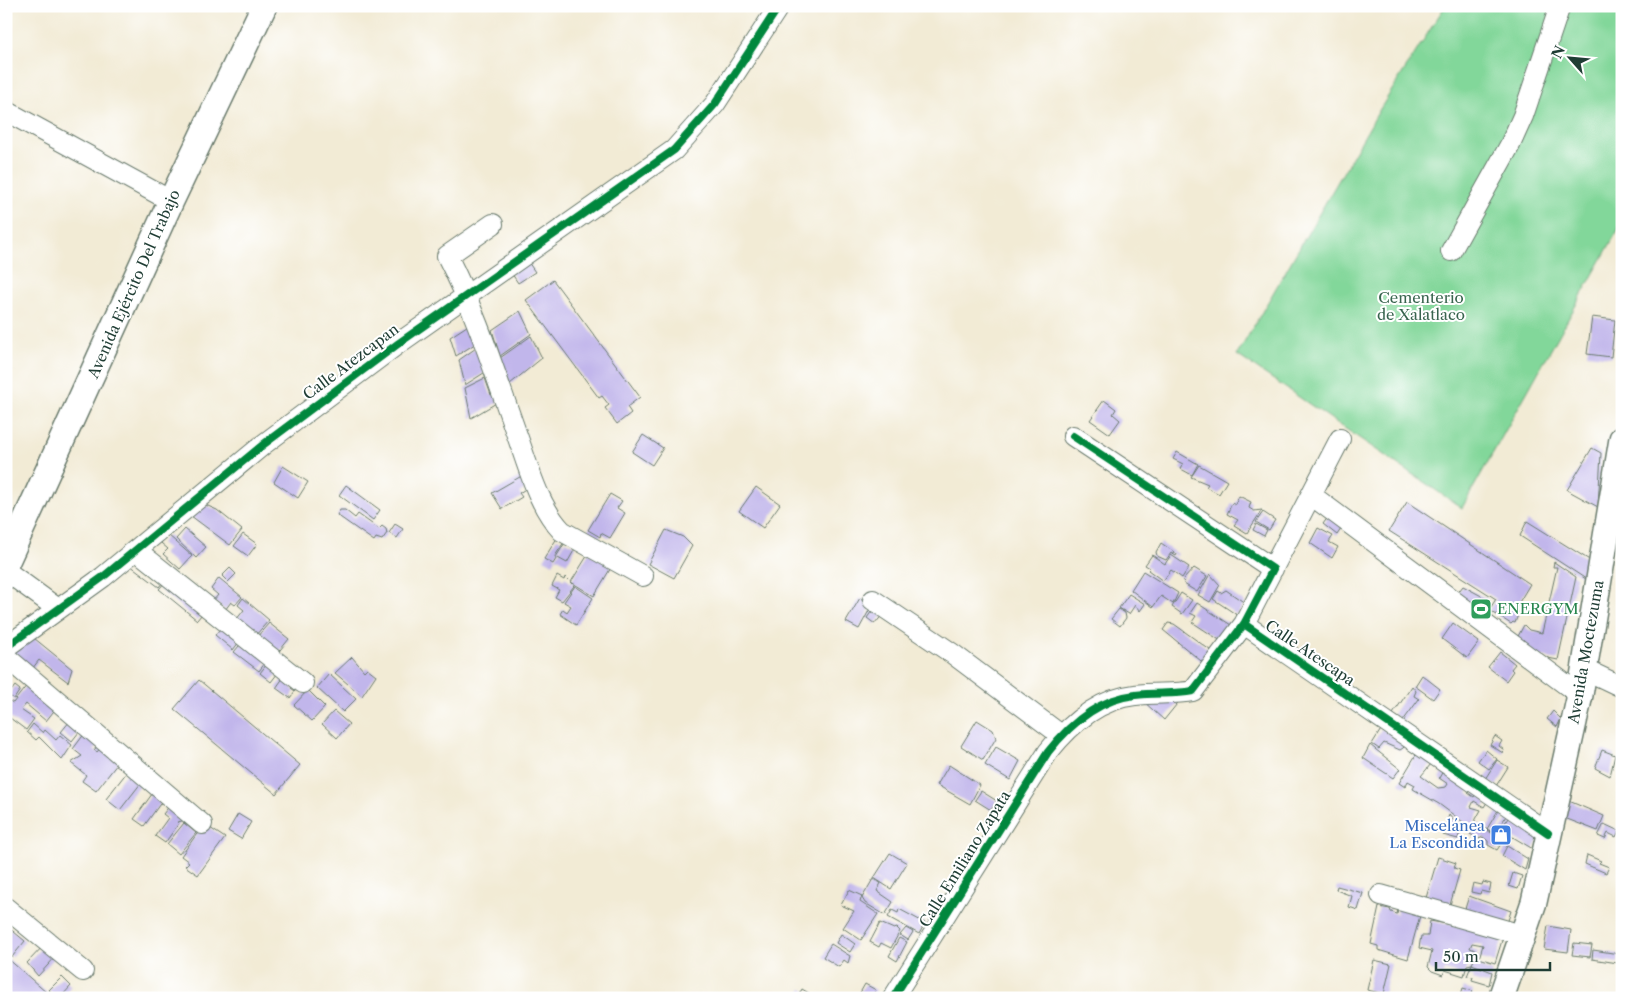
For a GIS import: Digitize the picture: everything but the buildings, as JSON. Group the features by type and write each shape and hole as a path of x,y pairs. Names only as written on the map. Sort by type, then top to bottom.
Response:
{"main road":[{"name":"Avenida Ejército Del Trabajo","path":"6,563 171,201 264,6"},
{"name":"Avenida Moctezuma","path":"1501,998 1534,902 1580,695 1622,439"}],"street":[{"name":"Calle Atezcapan","path":"6,647 136,550 264,444 399,344 674,150 715,104 779,6"},
{"path":"1451,251 1510,145 1523,116 1560,6"},
{"path":"6,111 171,201"},
{"path":"493,224 447,256 468,297 535,484 554,522 572,538 643,576"},
{"path":"1073,436 1273,569"},
{"path":"1244,624 1340,438"},
{"path":"1311,495 1580,695"},
{"path":"136,550 303,684"},
{"path":"6,571 58,609"},
{"path":"873,600 953,654 1061,735"},
{"name":"Calle Atescapa","path":"1061,735 1088,713 1111,700 1136,695 1178,694 1192,691 1244,624 1548,833"},
{"path":"6,657 202,824"},
{"path":"1584,669 1622,687"},
{"name":"Calle Emiliano Zapata","path":"893,998 1048,752 1061,735"},
{"path":"1381,895 1522,935"},
{"path":"6,908 83,971"}],"green space":[{"name":"Cementerio de Xalatlaco","path":"1445,6 1622,6 1622,223 1462,508 1237,355 1380,109"}],"cycle path":[{"path":"6,647 103,577 264,444 399,343 674,150 715,104 779,6"},
{"path":"893,998 1048,752 1066,732 1097,707 1122,697 1193,691 1244,624 1273,569 1073,436"},
{"path":"1244,624 1548,833"}],"place":[{"name":"ENERGYM","path":"1481,609"},
{"name":"Miscelánea La Escondida","path":"1501,835"}]}
